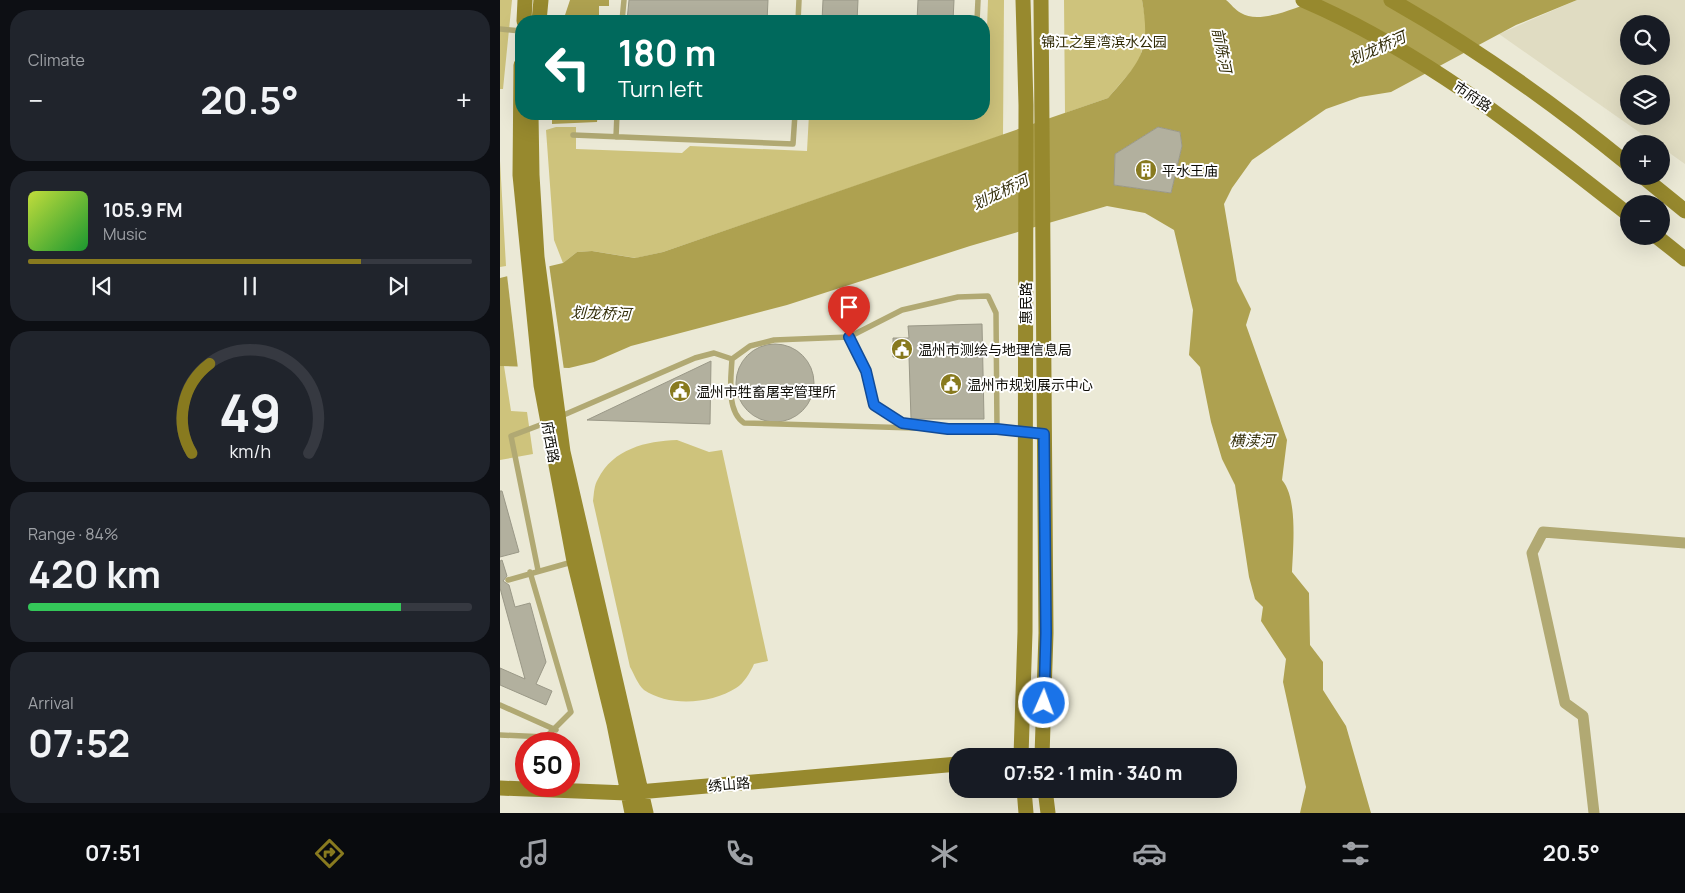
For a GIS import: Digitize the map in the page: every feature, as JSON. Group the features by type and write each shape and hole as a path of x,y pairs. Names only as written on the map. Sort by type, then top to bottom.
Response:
{"main road":[{"path":"524,15 525,0"},
{"path":"540,15 541,0"},
{"name":"惠民路","path":"1023,0 1034,106 1043,241 1046,633 1042,748"},
{"name":"惠民路","path":"1021,748 1025,632 1026,243 1041,0"},
{"name":"市府路","path":"1303,0 1355,24 1405,51 1493,109 1620,208"},
{"path":"1391,0 1470,47 1570,117 1620,158"},
{"name":"府西路","path":"524,120 526,175 537,257 558,454 574,561 614,724 634,792 646,813"},
{"name":"府西路","path":"526,175 531,120"},
{"path":"1653,185 1685,211"},
{"path":"1667,245 1685,259"},
{"name":"府西路","path":"558,454 634,792 632,813"},
{"name":"绣山路","path":"500,788 634,792 949,765"},
{"path":"1025,798 1026,813"},
{"path":"1046,798 1048,813"}],"street":[{"path":"1594,813 1583,716 1565,703 1532,553 1543,532 1685,543"}],"lane":[{"path":"623,15 624,0"},
{"path":"798,15 799,0"},
{"path":"978,0 978,15"},
{"path":"500,30 515,31"},
{"path":"616,137 617,120"},
{"path":"574,135 793,144 795,120"},
{"path":"732,359 750,346 774,340 849,337 902,310 958,297 988,296 996,313 997,429"},
{"path":"849,337 866,371 874,405 902,423 948,429"},
{"path":"538,570 511,436 696,358 714,353 732,359"},
{"path":"732,359 732,403 738,419 744,423 997,429 1044,434"},
{"path":"508,580 530,572 574,561"},
{"path":"500,735 546,737 556,730 571,712 530,572"},
{"path":"500,705 556,730"}],"shaded area":[{"path":"1577,0 1685,0 1685,164 1670,153 1670,135 1643,135 1629,125 1670,125 1670,75 1620,75 1620,119 1499,34"}],"green space":[{"path":"500,0 512,0 503,89 500,89"},
{"path":"988,0 1004,0 1003,135 663,252 636,258 592,251 577,252 563,263 554,240 546,130 556,127 576,127 576,149 682,153 690,146 807,151 809,120 990,120 990,15 987,15"},
{"name":"锦江之星湾滨水公园","path":"1064,0 1142,0 1147,29 1139,62 1108,98 1065,113"},
{"path":"500,161 506,266 500,267"},
{"path":"500,366 504,366 511,411 527,412 533,454 500,460"},
{"path":"677,440 709,452 722,450 768,661 754,664 749,674 736,688 715,697 690,701 665,699 644,690 630,667 593,501 598,479 612,460 642,445"}],"water":[{"path":"570,0 609,0 609,6 599,6 599,15 565,15"},
{"path":"1142,0 1226,0 1241,13 1258,17 1279,14 1316,0 1577,0 1516,25 1391,92 1360,97 1326,109 1252,160 1232,188 1224,204 1237,281 1251,309 1246,325 1287,440 1282,480 1287,488 1292,511 1292,572 1309,593 1310,645 1323,662 1323,690 1346,726 1371,813 1300,813 1306,787 1283,682 1286,659 1261,621 1263,607 1255,599 1249,577 1235,485 1222,459 1211,422 1200,367 1189,355 1193,310 1174,230 1145,213 1107,206 970,246 787,305 631,346 594,362 569,368 500,366 500,278 563,263 577,252 592,251 635,258 663,252 1108,98 1136,64 1141,54 1145,32","holes":["1158,127 1180,132 1182,146 1171,193 1114,185 1115,154"]},
{"path":"552,120 597,120 597,122 552,124"}],"pier":[{"path":"549,264 564,370 518,369 507,275"}],"building":[{"path":"629,0 768,0 767,15 628,15"},
{"path":"823,0 858,0 857,15 822,15"},
{"path":"918,0 954,0 953,15 917,15"},
{"name":"平水王庙","path":"1158,127 1180,132 1182,146 1171,193 1114,185 1115,154"},
{"path":"982,324 984,419 911,419 909,357 893,357 893,338 909,338 908,326"},
{"path":"775,344 790,347 802,356 811,368 814,383 811,398 802,410 790,419 775,422 760,419 748,410 739,398 736,383 739,368 748,356 760,347"},
{"name":"温州市牲畜屠宰管理所","path":"711,361 710,424 587,420"},
{"path":"500,491 502,491 519,552 500,557"},
{"path":"502,560 507,576 503,581 509,585 515,607 530,603 546,662 536,684 552,691 546,705 500,685 500,668 525,679 500,588 500,561"}],"place":[{"name":"平水王庙","path":"1146,170"},
{"name":"温州市测绘与地理信息局","path":"902,349"},
{"name":"温州市规划展示中心","path":"951,384"},
{"name":"温州市牲畜屠宰管理所","path":"680,391"}],"route":[{"path":"849,337 866,371 874,405 902,423 948,429 997,429 1044,434 1046,633 1044,703"}],"water label":[{"name":"划龙桥河","path":"1377,48"},
{"name":"前陈河","path":"1222,50"},
{"name":"划龙桥河","path":"1000,192"},
{"name":"划龙桥河","path":"601,313"},
{"name":"横渎河","path":"1252,440"}]}
